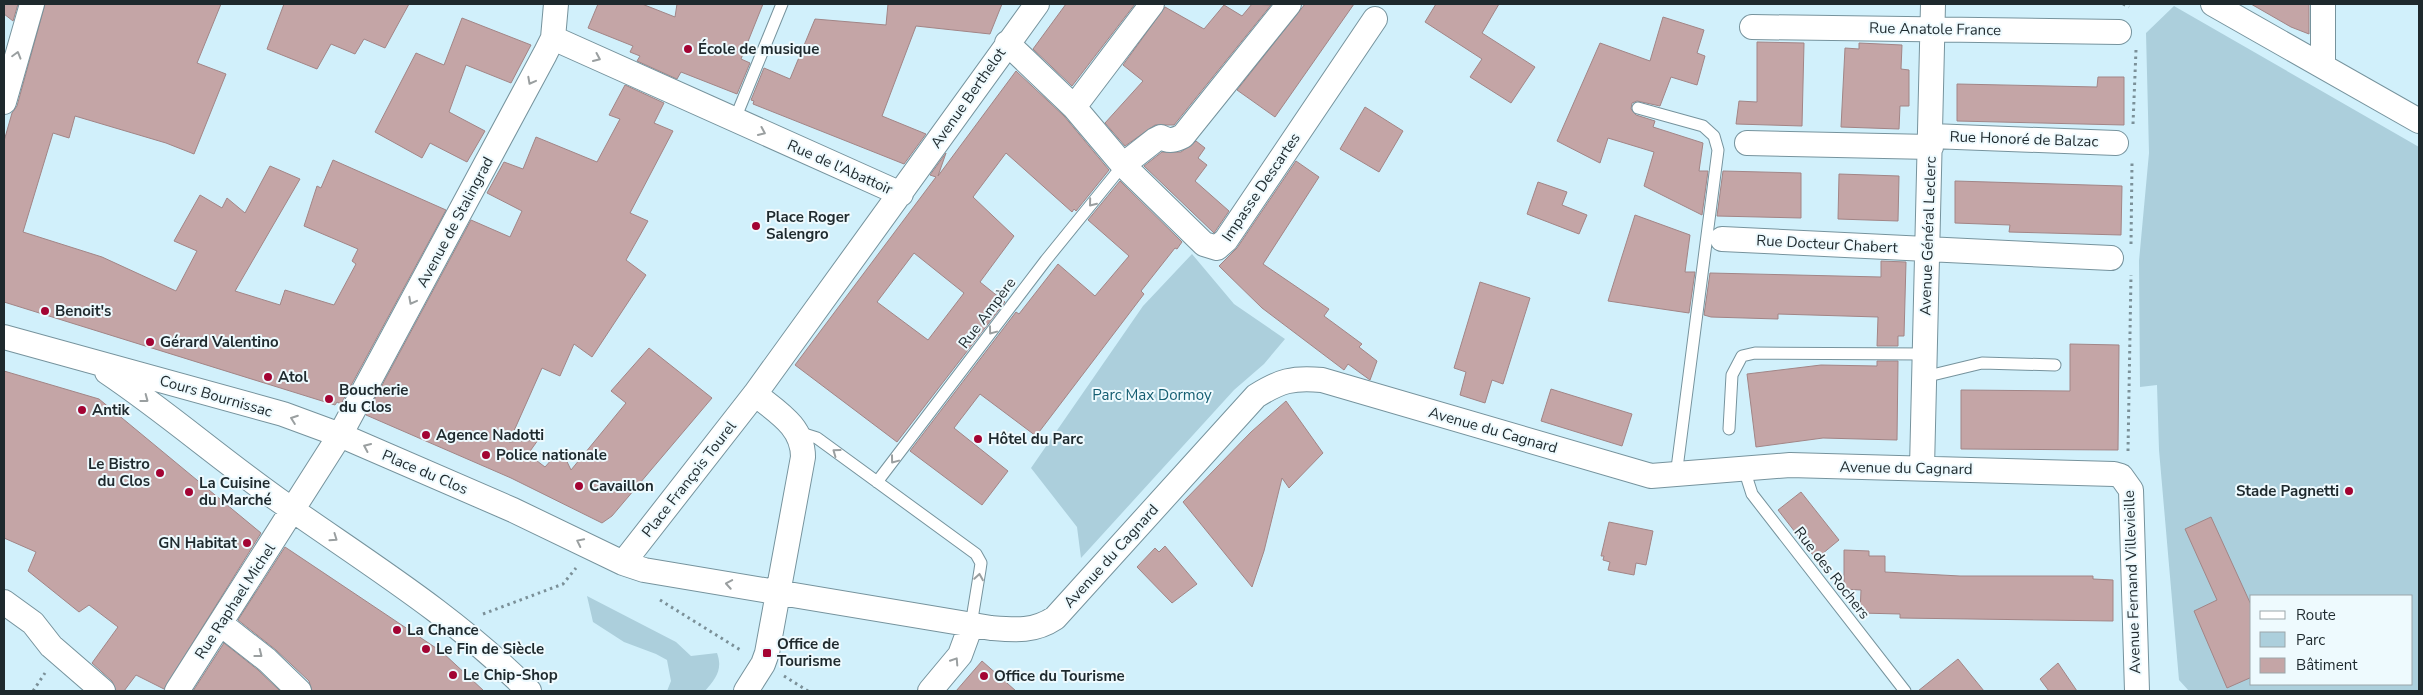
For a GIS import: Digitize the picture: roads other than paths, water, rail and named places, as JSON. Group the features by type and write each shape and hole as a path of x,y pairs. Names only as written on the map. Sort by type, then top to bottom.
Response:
{"street":[{"path":"4,102 32,4"},
{"name":"Avenue de Stalingrad","path":"340,435 553,38 551,4"},
{"name":"Avenue Berthelot","path":"901,194 1007,43 1037,4"},
{"path":"1074,107 1152,4"},
{"path":"1007,43 1074,107 1123,164 1161,137 1166,141 1183,136 1290,4"},
{"name":"Avenue Général Leclerc","path":"1922,468 1933,4"},
{"path":"2212,4 2419,121"},
{"path":"2323,4 2323,66"},
{"name":"Impasse Descartes","path":"1123,164 1204,244 1217,248 1221,246 1375,19"},
{"name":"Rue Anatole France","path":"1752,27 1932,29 2127,38"},
{"name":"Rue de l'Abattoir","path":"553,38 901,194 755,394"},
{"name":"Rue Honoré de Balzac","path":"1747,143 1931,141 2127,144"},
{"name":"Rue Docteur Chabert","path":"1722,239 1928,249 2121,255"},
{"name":"Cours Bournissac","path":"4,337 282,414 340,435"},
{"name":"Cours Bournissac","path":"91,361 294,511"},
{"name":"Avenue du Cagnard","path":"971,625 1024,631 1043,626 1055,618 1256,396 1279,382 1302,378 1322,380 1651,476 1676,476 1790,465 2105,473 2122,476"},
{"path":"746,691 763,664 803,457 803,446 798,432 755,394"},
{"name":"Place François Tourel","path":"623,563 755,394"},
{"path":"340,435 294,511 437,610 495,657 529,691"},
{"name":"Place du Clos","path":"340,435 513,510 623,563 644,570 777,593"},
{"name":"Avenue Fernand Villevieille","path":"2122,476 2131,490 2137,691"},
{"name":"Rue Raphael Michel","path":"177,691 294,511"},
{"path":"777,593 971,625 966,642 956,661 930,691"},
{"path":"4,602 33,623 50,646 103,691"},
{"path":"221,624 267,660 299,691"}],"lane":[{"path":"735,119 782,4"},
{"path":"1638,108 1703,126 1714,136 1718,150 1676,476"},
{"name":"Rue Ampère","path":"877,482 1046,260 1123,164"},
{"path":"1728,429 1732,374 1742,356 1755,353 1924,366 1982,363 2055,365"},
{"path":"798,432 817,438 976,554 980,563 980,570 971,625"},
{"name":"Rue des Rochers","path":"1744,469 1752,494 1905,691"}],"place":[{"name":"École de musique","path":"688,49"},
{"name":"Place Roger Salengro","path":"756,226"},
{"name":"Benoit's","path":"45,311"},
{"name":"Gérard Valentino","path":"150,342"},
{"name":"Atol","path":"268,377"},
{"name":"Boucherie du Clos","path":"329,399"},
{"name":"Antik","path":"82,410"},
{"name":"Agence Nadotti","path":"426,435"},
{"name":"Hôtel du Parc","path":"978,439"},
{"name":"Police nationale","path":"486,455"},
{"name":"Le Bistro du Clos","path":"160,473"},
{"name":"Cavaillon","path":"579,486"},
{"name":"Stade Pagnetti","path":"2349,491"},
{"name":"La Cuisine du Marché","path":"189,492"},
{"name":"GN Habitat","path":"247,543"},
{"name":"La Chance","path":"397,630"},
{"name":"Le Fin de Siècle","path":"426,649"},
{"name":"Office de Tourisme","path":"767,653"},
{"name":"Le Chip-Shop","path":"453,675"},
{"name":"Office du Tourisme","path":"984,676"}],"park label":[{"name":"Parc Max Dormoy","path":"1152,395"}]}
